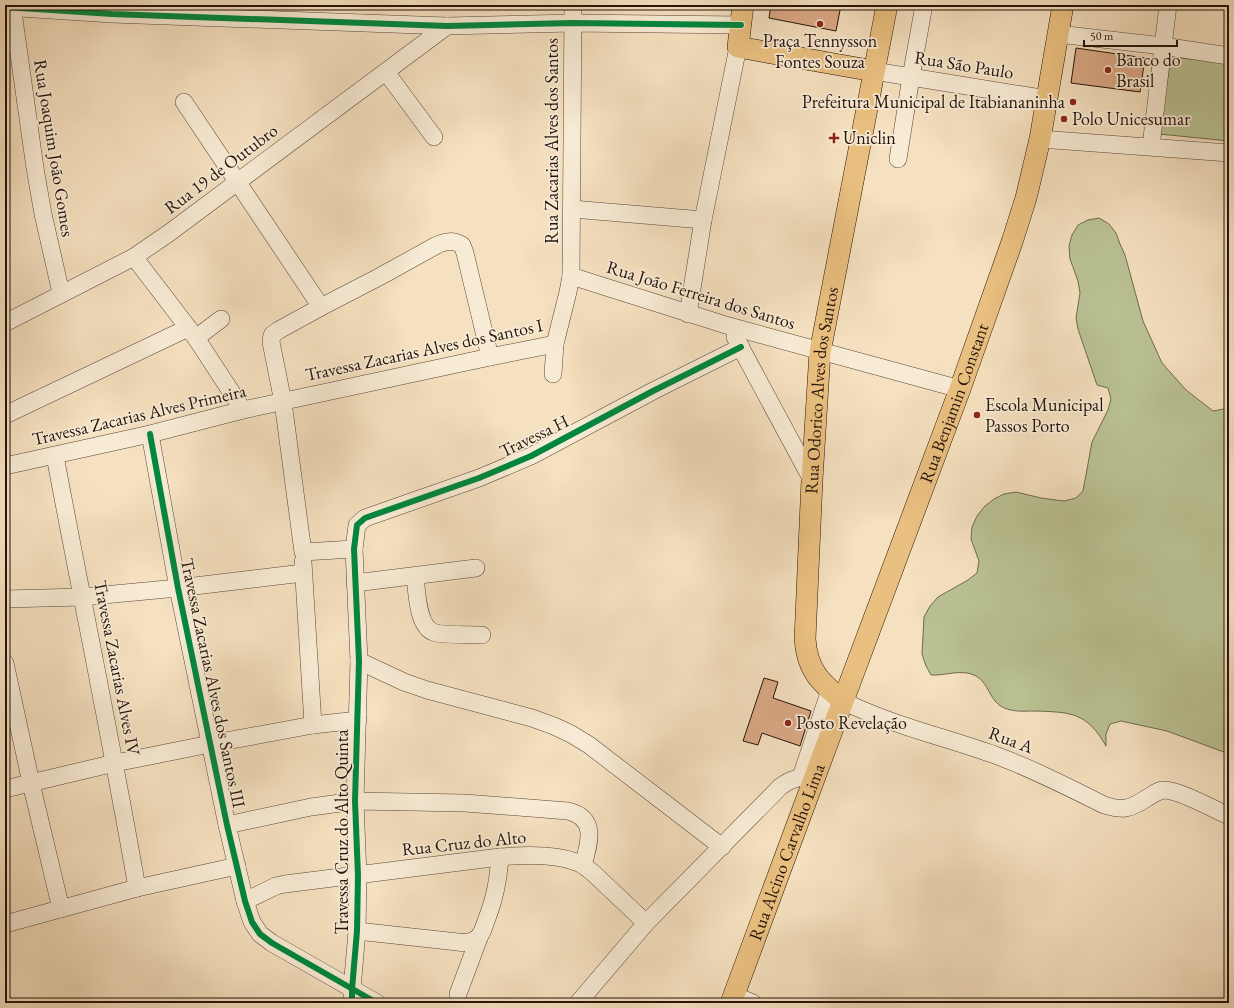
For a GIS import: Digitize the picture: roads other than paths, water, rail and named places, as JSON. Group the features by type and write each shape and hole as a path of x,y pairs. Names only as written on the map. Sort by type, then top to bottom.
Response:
{"main road":[{"path":"742,15 738,47 874,71 887,5"},
{"name":"Rua Benjamin Constant","path":"836,695 960,389 1012,242 1026,198 1040,139 1063,5"},
{"name":"Rua Odorico Alves dos Santos","path":"836,695 815,674 810,665 806,652 805,639 812,480 820,352 874,71"},
{"name":"Rua Alcino Carvalho Lima","path":"733,999 836,695"}],"street":[{"name":"Rua Zacarias Alves dos Santos","path":"571,276 573,5"},
{"path":"898,159 924,5"},
{"path":"1151,146 1168,5"},
{"path":"9,7 223,11 447,26 573,23 742,15"},
{"name":"Rua Joaquim João Gomes","path":"9,7 43,214 61,293"},
{"name":"Rua 19 de Outubro","path":"5,323 61,293 134,257 447,26"},
{"path":"1058,34 1163,46 1229,56"},
{"path":"688,314 703,220 738,47"},
{"name":"Rua São Paulo","path":"874,71 1047,99"},
{"path":"386,72 434,137"},
{"path":"184,102 321,307"},
{"path":"1040,139 1151,146 1229,153"},
{"path":"572,209 703,220"},
{"path":"313,724 303,552 283,402 271,338 275,333 321,307 379,278 437,245 454,241 462,244 465,253 490,356"},
{"path":"134,257 192,333 243,410"},
{"name":"Rua João Ferreira dos Santos","path":"571,276 729,326 960,389"},
{"name":"Travessa Zacarias Alves dos Santos I","path":"283,402 490,356 555,344 571,276"},
{"path":"5,415 221,319"},
{"path":"729,326 812,480"},
{"path":"552,374 555,344"},
{"name":"Travessa H","path":"355,583 354,549 357,525 365,518 479,478 531,456 741,347"},
{"name":"Travessa Zacarias Alves Primeira","path":"5,466 55,456 150,434 243,410 283,402"},
{"name":"Travessa Zacarias Alves dos Santos III","path":"150,434 178,588 210,744 227,825 245,901 252,922 260,934 272,943 352,996"},
{"name":"Travessa Zacarias Alves IV","path":"55,456 115,763 137,888"},
{"path":"303,552 354,549"},
{"path":"355,583 476,568"},
{"path":"5,599 82,597 178,588 304,573"},
{"path":"415,576 421,616 423,623 428,629 434,633 442,634 482,635"},
{"name":"Travessa Cruz do Alto Quinta","path":"352,996 357,931 358,876 355,801 359,661 355,583"},
{"path":"359,661 404,682 427,690 532,718 571,734 595,750 722,847"},
{"path":"5,663 31,783 61,909"},
{"name":"Rua A","path":"836,695 871,714 1019,764 1104,805 1114,808 1127,809 1160,791 1175,792 1229,816"},
{"path":"5,789 115,763 210,744 313,724 358,720"},
{"path":"578,1003 646,923 780,787 788,781 808,777"},
{"path":"227,825 311,807 355,801 465,803 575,813 585,820 589,832 588,848 582,865"},
{"name":"Rua Cruz do Alto","path":"245,901 276,886 285,884 500,857 523,855 543,856 566,859 582,865 592,872 646,923"},
{"path":"458,994 495,896 499,876 500,857"},
{"path":"5,924 137,888 237,866"},
{"path":"357,931 465,943 477,939 480,935"},
{"path":"352,996 377,1003"},
{"path":"733,999 753,1003"}],"place":[{"name":"Praça Tennysson Fontes Souza","path":"820,24"},
{"name":"Banco do Brasil","path":"1108,70"},
{"name":"Prefeitura Municipal de Itabiananinha","path":"1073,102"},
{"name":"Polo Unicesumar","path":"1064,119"},
{"name":"Uniclin","path":"834,138"},
{"name":"Escola Municipal Passos Porto","path":"977,415"},
{"name":"Posto Revelação","path":"788,723"}]}
